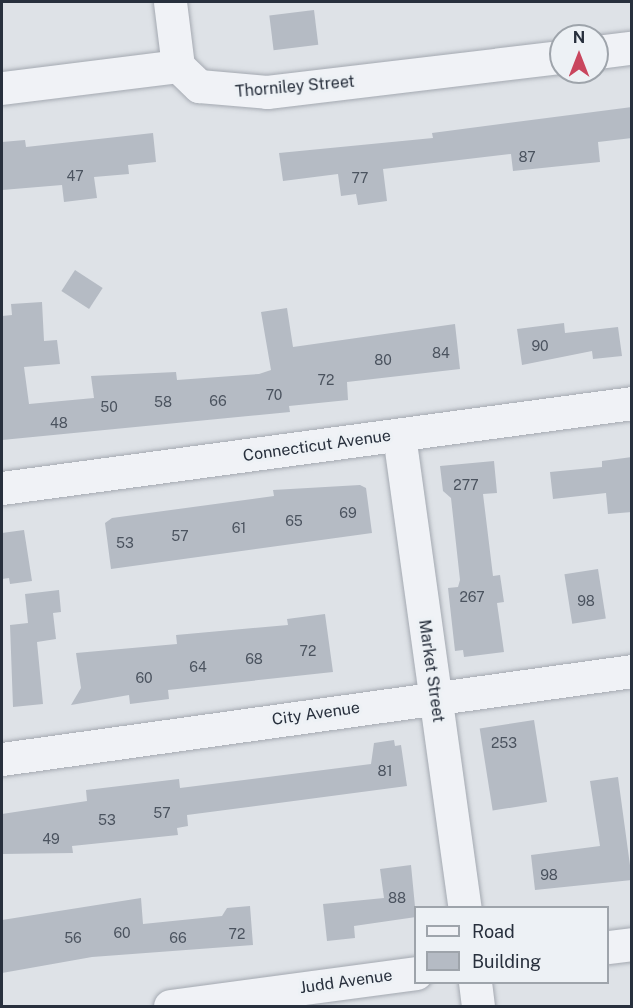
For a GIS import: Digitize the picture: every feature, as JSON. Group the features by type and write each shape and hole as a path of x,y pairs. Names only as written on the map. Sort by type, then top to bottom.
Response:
{"street":[{"path":"2,88 178,66 170,2"},
{"path":"609,51 632,48"},
{"name":"Thorniley Street","path":"178,66 199,86 267,92 549,58"},
{"name":"Connecticut Avenue","path":"2,488 632,404"},
{"name":"Market Street","path":"399,435 465,906"},
{"name":"City Avenue","path":"2,759 632,671"},
{"path":"609,947 632,944"},
{"name":"Judd Avenue","path":"170,1006 414,973"},
{"path":"475,984 478,1006"}],"building":[{"path":"314,10 318,45 274,50 269,15"},
{"path":"632,107 632,138 598,142 600,162 513,171 511,154 383,169 387,201 358,205 356,194 341,196 338,174 283,181 279,153 433,138 432,133"},
{"path":"153,133 156,162 128,165 129,174 94,177 97,198 64,202 62,185 2,190 2,142 25,140 26,147"},
{"path":"75,270 103,288 89,309 61,291"},
{"path":"42,302 44,341 57,340 60,364 24,367 29,404 94,398 91,376 176,372 177,380 259,374 271,370 261,312 287,308 293,347 455,324 460,369 347,382 348,400 289,406 290,412 2,440 2,316 12,315 11,304"},
{"path":"564,323 565,333 618,327 622,356 593,359 592,351 522,365 517,329"},
{"path":"632,457 632,512 608,514 606,493 553,499 550,472 602,467 602,461"},
{"path":"494,461 497,493 483,494 493,576 500,575 504,602 497,603 504,652 464,657 463,650 455,651 448,588 458,587 460,580 451,498 443,491 440,466"},
{"path":"360,485 366,488 372,533 111,569 105,523 112,518 274,496 273,490"},
{"path":"24,530 32,581 10,584 9,578 2,579 2,533"},
{"path":"598,569 606,618 572,624 564,574"},
{"path":"59,590 61,612 53,613 56,639 37,642 43,704 13,707 10,625 28,623 25,594"},
{"path":"325,614 333,672 168,690 169,699 130,704 129,695 71,705 81,688 76,653 177,644 176,635 288,625 287,619"},
{"path":"534,720 547,802 493,811 480,729"},
{"path":"394,740 395,746 401,745 407,786 187,815 188,826 177,828 178,835 72,846 73,853 2,854 2,814 87,801 86,790 179,779 180,788 371,764 374,743"},
{"path":"618,777 632,880 535,890 531,855 600,846 590,781"},
{"path":"411,865 414,917 354,926 355,938 327,941 323,904 384,898 380,869"},
{"path":"141,898 143,924 222,916 227,908 250,906 253,945 92,957 2,973 2,920"}]}
